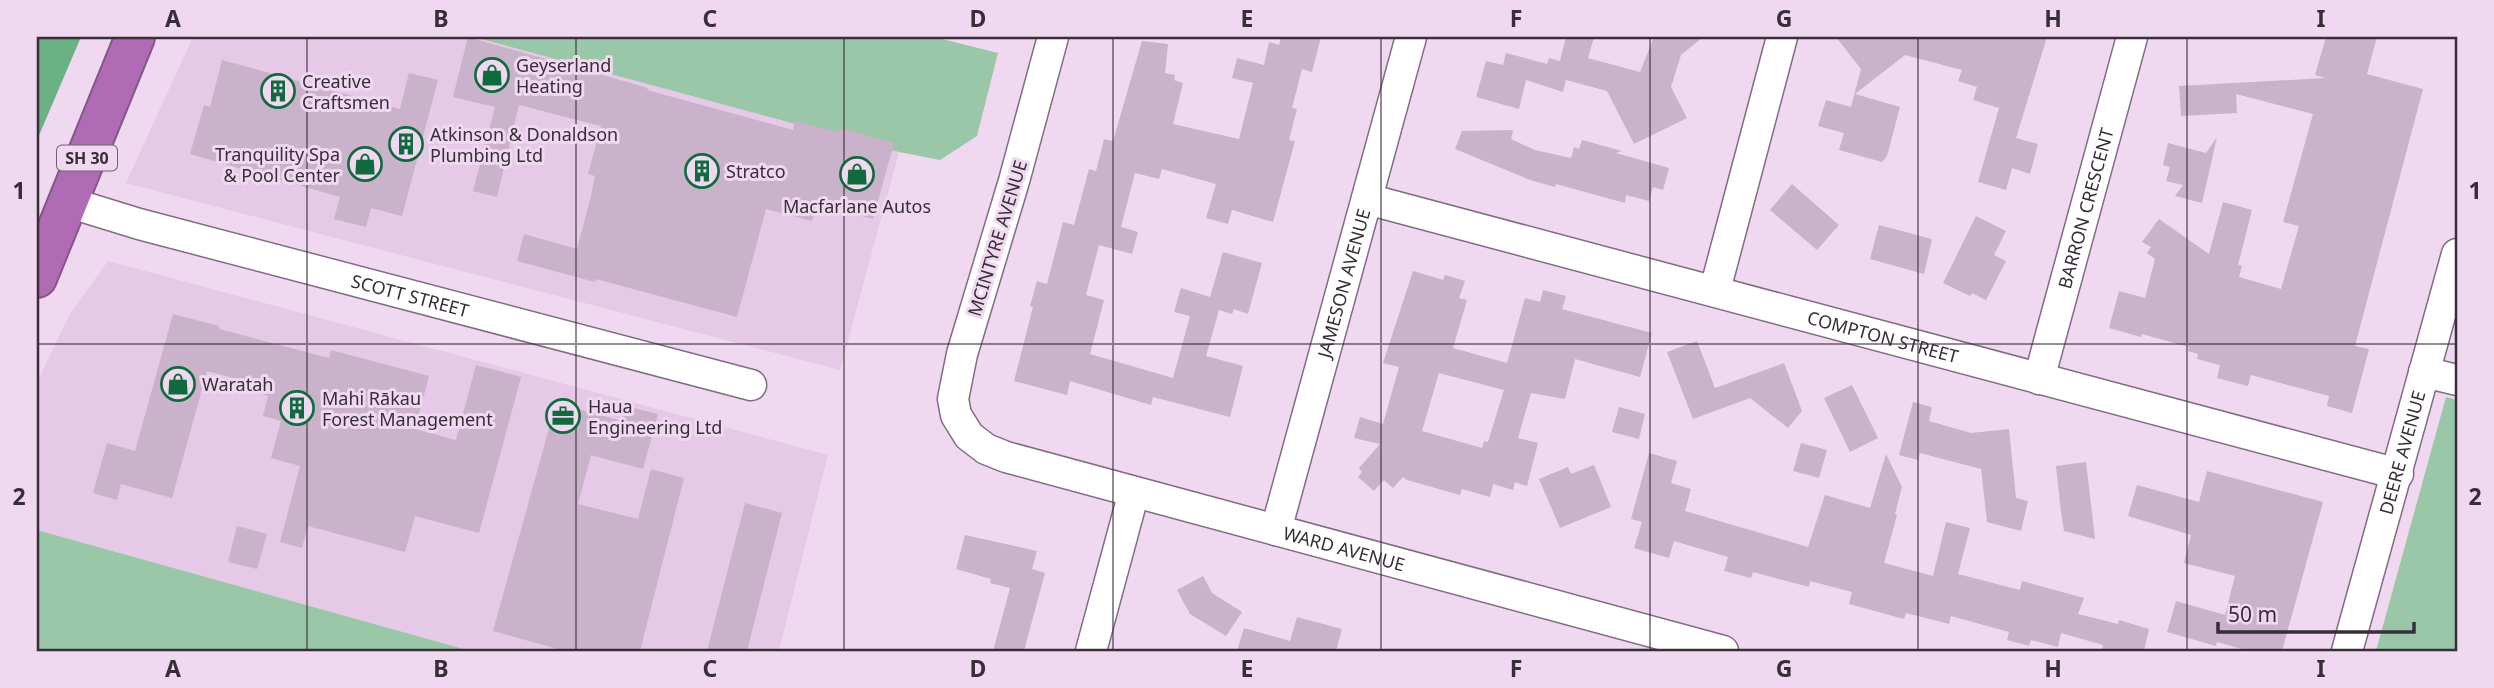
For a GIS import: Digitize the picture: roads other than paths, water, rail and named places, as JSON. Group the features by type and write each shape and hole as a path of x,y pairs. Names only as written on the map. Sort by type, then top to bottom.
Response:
{"highway":[{"name":"SH 30","path":"37,278 135,37"}],"street":[{"name":"MCINTYRE AVENUE","path":"969,436 957,415 953,399 962,354 1014,181 1053,37"},
{"name":"JAMESON AVENUE","path":"1276,530 1411,37"},
{"path":"1715,290 1782,37"},
{"name":"BARRON CRESCENT","path":"2039,379 2132,37"},
{"name":"COMPTON STREET","path":"1367,199 2398,474"},
{"name":"SCOTT STREET","path":"70,200 139,224 751,385"},
{"name":"DEERE AVENUE","path":"2347,651 2457,254"},
{"path":"2424,372 2457,380"},
{"name":"WARD AVENUE","path":"969,436 986,449 1006,457 1723,651"},
{"path":"1091,651 1134,492"}],"place":[{"name":"Geyserland Heating","path":"492,75"},
{"name":"Creative Craftsmen","path":"278,91"},
{"name":"Atkinson & Donaldson Plumbing Ltd","path":"406,144"},
{"name":"Tranquility Spa & Pool Center","path":"365,164"},
{"name":"Stratco","path":"702,171"},
{"name":"Macfarlane Autos","path":"857,174"},
{"name":"Waratah","path":"178,384"},
{"name":"Mahi Rākau Forest Management","path":"297,408"},
{"name":"Haua Engineering Ltd","path":"563,416"}]}
